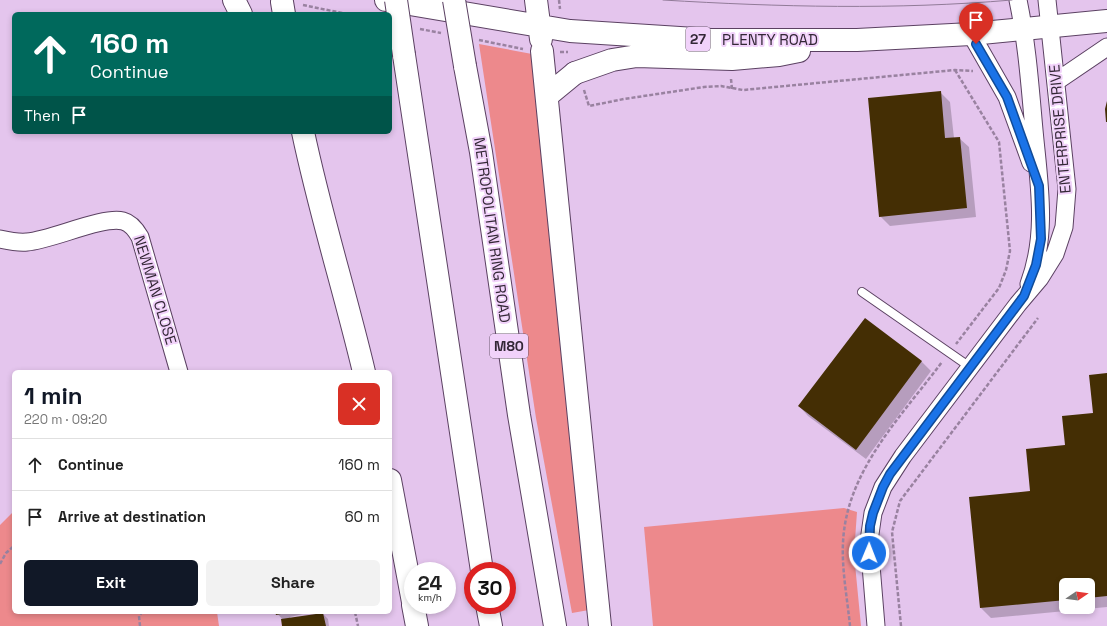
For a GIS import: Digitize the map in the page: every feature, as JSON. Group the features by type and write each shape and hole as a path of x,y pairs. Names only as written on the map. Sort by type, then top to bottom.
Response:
{"highway":[{"path":"234,0 240,12"},
{"name":"PLENTY ROAD","path":"386,0 570,31 645,37 748,40 857,40 971,34 1107,21"},
{"path":"396,0 481,562"},
{"name":"METROPOLITAN RING ROAD","path":"454,0 481,152 519,415 554,626"},
{"path":"536,0 600,626"},
{"path":"547,96 612,60 637,56 732,59 779,55 857,40"},
{"path":"291,134 350,313"},
{"path":"303,134 314,186 350,313 364,370"},
{"path":"392,491 405,562"},
{"path":"415,614 417,626"},
{"path":"488,614 490,626"}],"street":[{"name":"ENTERPRISE DRIVE","path":"1018,0 1024,29 1039,186 1041,239 1036,265 1024,296"},
{"name":"ENTERPRISE DRIVE","path":"876,626 869,540 870,526 877,500 890,474 1024,296 1040,278 1055,254 1064,227 1067,189 1057,81 1047,0"},
{"path":"971,34 1007,97 1039,186"},
{"path":"1057,81 1107,47"},
{"name":"NEWMAN CLOSE","path":"0,239 26,242 47,239 106,221 122,221 130,224 140,237 178,370"}],"lane":[{"path":"862,292 970,367"}],"path":[{"path":"283,5 333,12"},
{"path":"578,78 590,106 624,98 704,87 721,86 743,90 955,70 999,142 1010,251 1006,270 999,288"},
{"path":"901,626 892,532 900,501 1038,318"},
{"path":"0,564 6,553 12,548"},
{"path":"140,614 139,616 140,626"},
{"path":"355,614 358,626"}],"shaded area":[{"path":"479,44 532,54 589,610 572,613 536,418"},
{"path":"844,508 857,512 854,554 861,626 653,626 644,527"},
{"path":"12,513 12,614 217,614 219,626 0,626 0,525"}],"building":[{"path":"941,91 945,138 960,137 967,208 879,217 868,98"},
{"path":"1107,101 1107,122 1106,122 1105,109"},
{"path":"865,318 922,361 856,450 798,406"},
{"path":"1107,373 1107,596 1095,597 1095,578 1059,578 1059,601 980,608 969,497 1030,491 1026,449 1065,445 1062,416 1093,413 1089,375"},
{"path":"323,614 326,626 282,626 281,619"}],"tram line":[{"path":"663,0 794,6 925,5 1012,0"}],"route":[{"path":"869,553 870,526 873,513 877,500 890,474 1024,296 1036,265 1041,239 1039,186 1007,97 976,44"}]}
